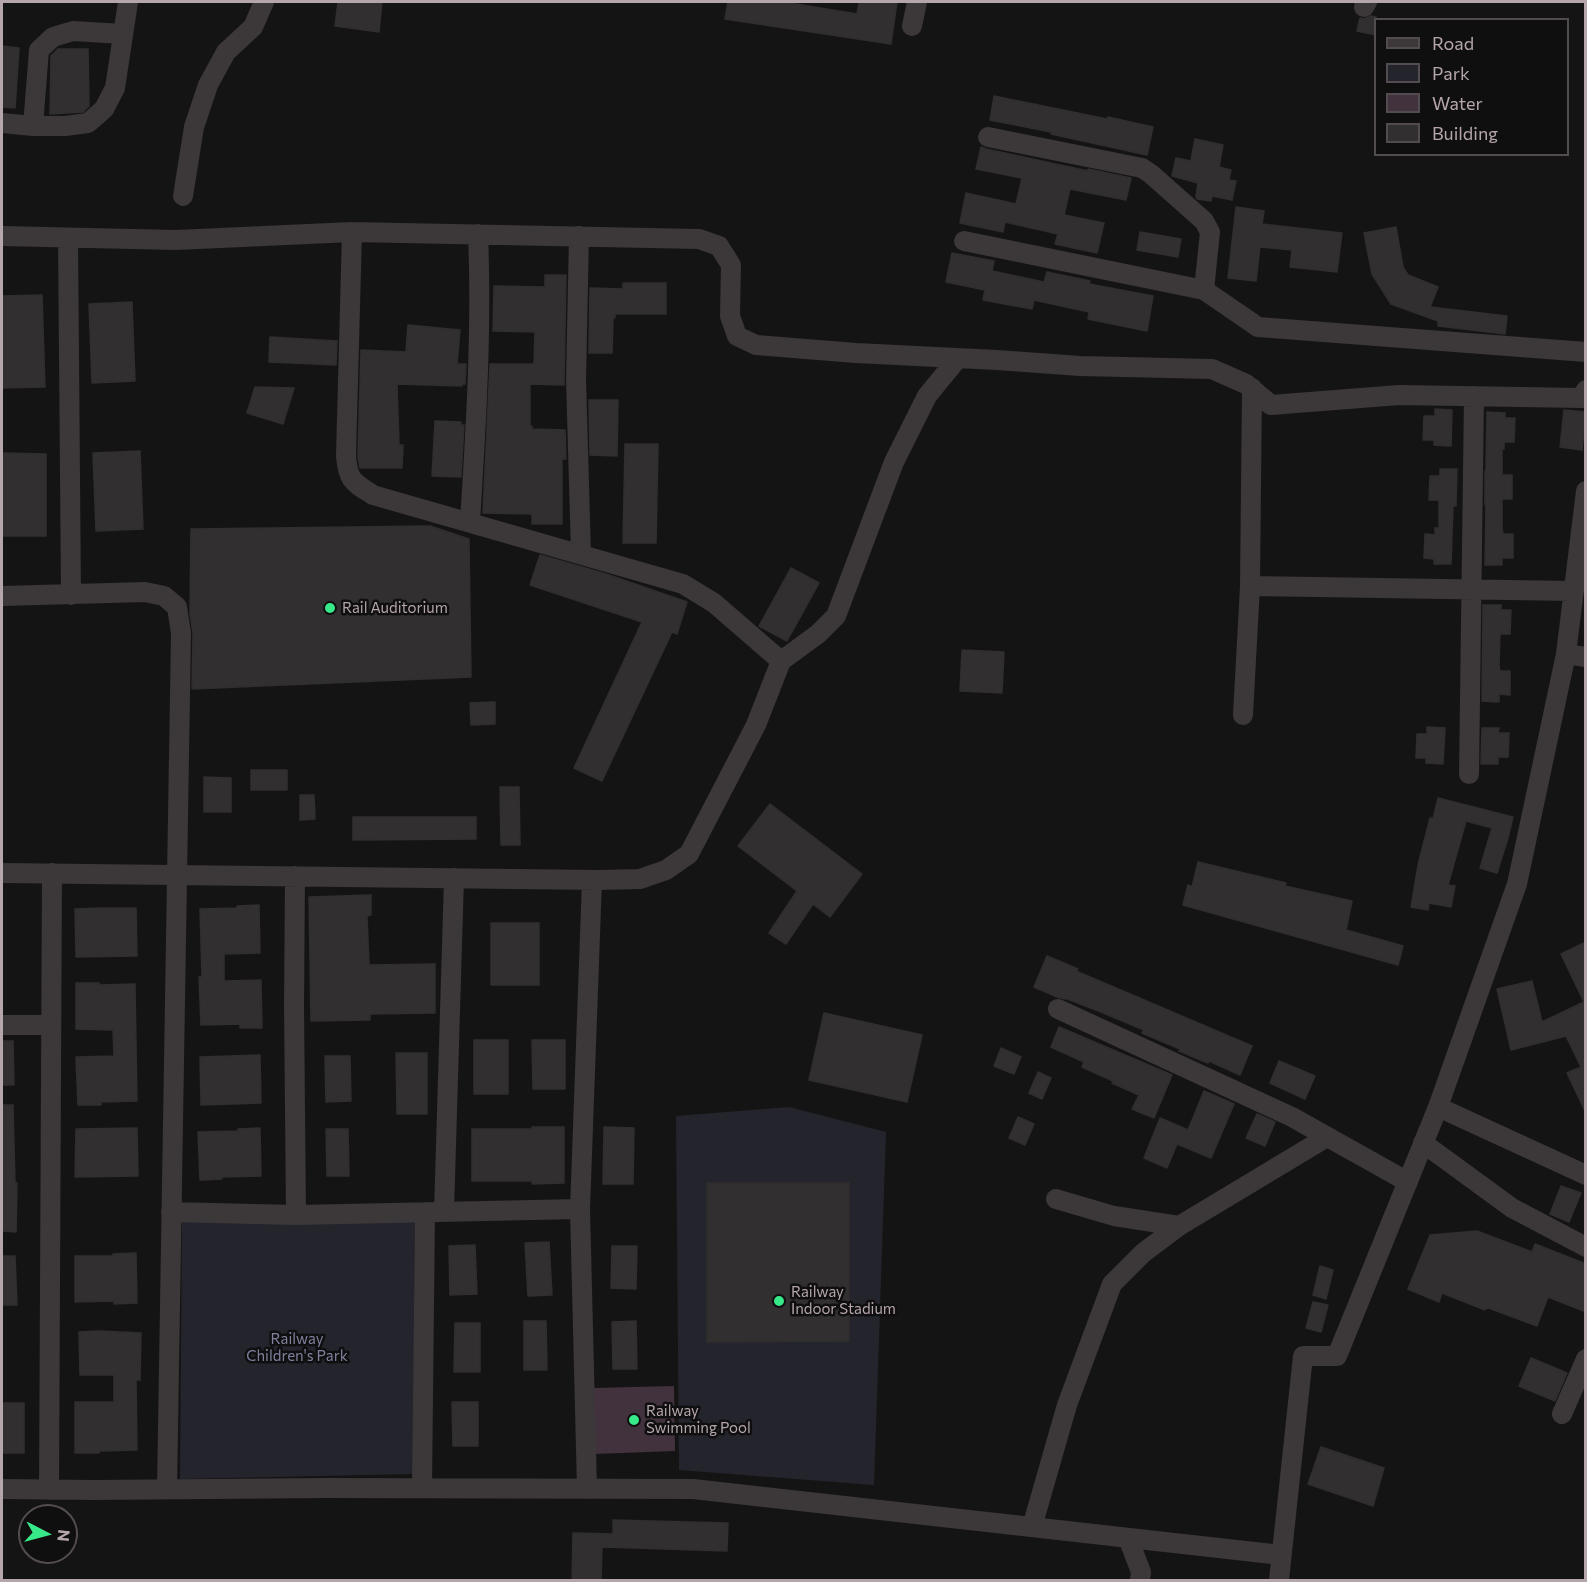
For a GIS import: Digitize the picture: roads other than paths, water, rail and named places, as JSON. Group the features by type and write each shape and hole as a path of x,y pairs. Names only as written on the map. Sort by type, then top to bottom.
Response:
{"street":[{"path":"2,123 65,126 87,123 104,109 115,88 128,2"},
{"path":"183,196 194,127 208,85 226,52 253,27 264,2"},
{"path":"912,26 917,2"},
{"path":"33,126 39,50 53,37 73,31 123,34"},
{"path":"988,137 1142,168 1151,174 1208,227 1210,232 1204,290"},
{"path":"352,232 346,456 347,471 356,484 373,495 682,584 714,603 781,661"},
{"path":"2,237 176,240 352,232 699,238 719,246 731,264 730,316 737,336 756,345 1080,366 1212,369 1246,384 1271,405 1399,395 1584,396"},
{"path":"470,522 477,403 480,285 478,234"},
{"path":"579,236 576,379 581,554"},
{"path":"68,238 71,595"},
{"path":"964,241 1204,290 1258,327 1586,352"},
{"path":"2,873 592,880 640,879 666,870 688,854 756,725 781,661 836,616 894,462 927,396 958,358"},
{"path":"1243,715 1250,586 1252,388"},
{"path":"1469,774 1474,396"},
{"path":"1279,1581 1303,1356 1337,1356 1438,1107 1517,884 1576,655 1574,591 1586,491"},
{"path":"1250,586 1574,591"},
{"path":"2,596 145,592 164,596 177,607 181,633 167,1489"},
{"path":"48,1490 52,873"},
{"path":"295,876 296,1215"},
{"path":"422,1488 434,1212 454,878"},
{"path":"586,1489 580,1209 592,880"},
{"path":"1058,1010 1292,1117 1408,1182"},
{"path":"2,1025 51,1024"},
{"path":"1438,1107 1586,1175"},
{"path":"1032,1527 1067,1405 1112,1284 1143,1253 1179,1226 1327,1137"},
{"path":"1423,1143 1512,1208 1586,1247"},
{"path":"1056,1199 1114,1216 1179,1226"},
{"path":"171,1212 296,1215 580,1209"},
{"path":"1562,1414 1586,1359"},
{"path":"2,1489 693,1489 1281,1555"},
{"path":"1128,1538 1141,1572 1140,1581"}],"water":[{"name":"Railway Swimming Pool","path":"674,1386 675,1451 594,1454 594,1388"}],"place":[{"name":"Rail Auditorium","path":"330,608"},
{"name":"Railway Indoor Stadium","path":"779,1301"},
{"name":"Railway Swimming Pool","path":"634,1420"}],"park label":[{"name":"Railway Children's Park","path":"297,1348"}]}
